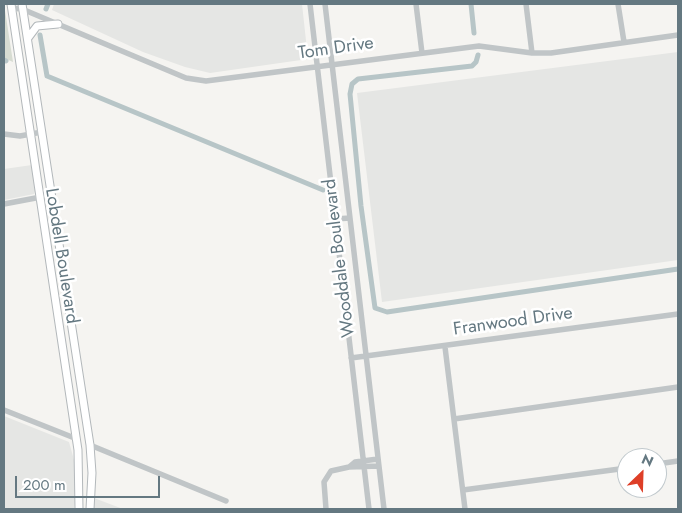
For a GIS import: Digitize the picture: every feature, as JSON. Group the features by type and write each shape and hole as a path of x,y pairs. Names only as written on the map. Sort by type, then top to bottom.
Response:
{"main road":[{"name":"Lobdell Boulevard","path":"11,6 77,439 81,476 79,509"},
{"name":"Lobdell Boulevard","path":"22,6 90,445 92,473 90,509"},
{"path":"28,38 37,26 58,24"},
{"path":"60,330 72,328"},
{"path":"77,439 90,445"}],"street":[{"name":"Wooddale Boulevard","path":"310,4 369,509"},
{"name":"Wooddale Boulevard","path":"325,4 384,509"},
{"path":"416,4 422,53"},
{"path":"526,4 532,53"},
{"path":"618,4 624,42"},
{"name":"Tom Drive","path":"11,6 22,6 58,24 186,78 206,81 479,46 532,53 551,53 678,35"},
{"path":"4,134 20,136 42,132"},
{"path":"37,172 48,170"},
{"path":"4,204 41,198"},
{"path":"335,219 350,218"},
{"name":"Franwood Drive","path":"352,358 445,347 678,314"},
{"path":"445,347 465,509"},
{"path":"454,419 678,387"},
{"path":"4,410 77,439"},
{"path":"90,445 226,501"},
{"path":"326,509 324,486 326,478 333,470 378,463"},
{"path":"463,490 617,469"}],"shaded area":[{"path":"4,4 13,62 4,58"},
{"path":"54,4 302,4 308,59 210,73 185,67 143,52 52,10"},
{"path":"678,52 678,260 382,302 357,93"},
{"path":"32,165 36,189 34,194 4,200 4,169"},
{"path":"4,416 69,442 76,467 74,509 4,509"},
{"path":"94,498 123,509 93,509"}],"waterway":[{"path":"46,9 48,4"},
{"path":"471,4 474,33"},
{"path":"40,35 47,76 323,190"},
{"path":"478,55 476,62 472,66 358,79 352,84 350,94 361,206 375,308 387,312 678,269"}]}
